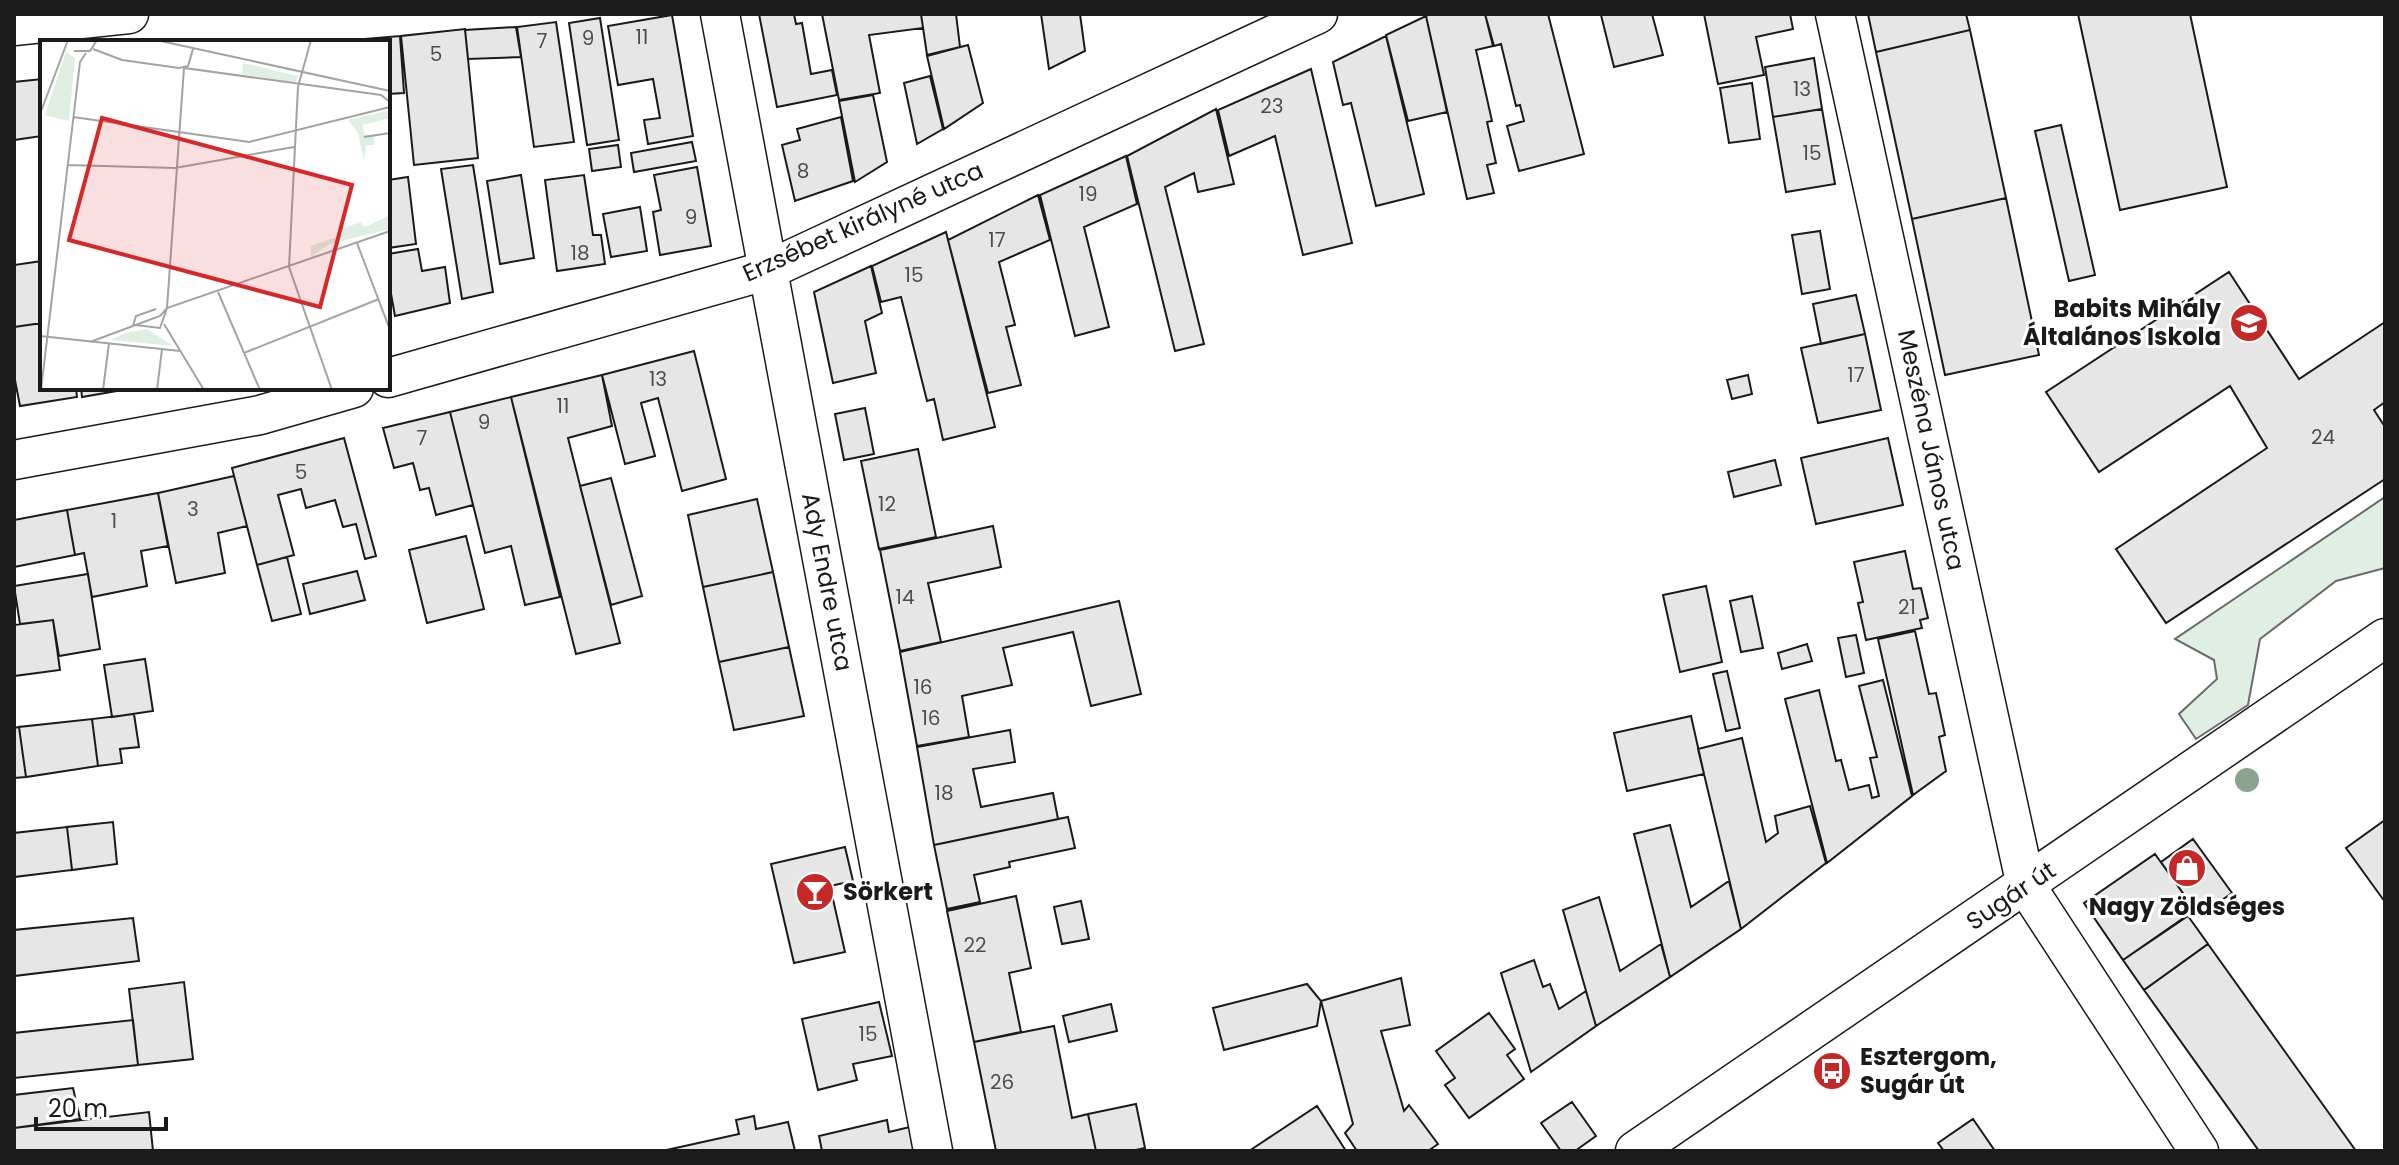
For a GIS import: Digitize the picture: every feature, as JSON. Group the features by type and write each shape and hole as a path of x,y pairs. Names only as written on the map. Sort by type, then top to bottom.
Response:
{"street":[{"path":"14,26 129,14"},
{"name":"Ady Endre utca","path":"720,14 933,1151"},
{"name":"Erzsébet királyné utca","path":"390,377 768,270 1318,14"},
{"name":"Meszéna János utca","path":"1835,14 2026,886"},
{"path":"14,460 260,415 347,390"},
{"name":"Sugár út","path":"1635,1151 2385,638"},
{"path":"2026,886 2199,1151"}],"green space":[{"path":"2385,497 2385,568 2336,581 2260,639 2248,705 2196,739 2179,714 2217,679 2214,660 2175,639"}],"building":[{"path":"759,14 794,14 796,24 802,23 811,74 832,70 837,95 777,107"},
{"path":"822,14 921,14 923,28 869,35 880,93 839,100"},
{"path":"921,14 956,14 960,47 927,55"},
{"path":"1041,14 1080,14 1085,51 1049,69"},
{"path":"1485,14 1493,46 1476,50 1492,121 1487,122 1496,163 1487,165 1494,193 1467,199 1426,16"},
{"path":"1485,14 1548,14 1584,154 1519,171 1507,126 1524,121 1520,105 1516,106 1501,44 1494,46"},
{"path":"1598,14 1652,14 1663,55 1614,67 1601,15"},
{"path":"1704,14 1790,14 1793,29 1756,37 1764,75 1718,84"},
{"path":"1868,14 1966,14 1970,30 1876,52"},
{"path":"2078,14 2190,14 2227,187 2120,210"},
{"path":"672,15 693,136 648,144 644,120 660,118 653,79 618,85 608,26"},
{"path":"1426,16 1447,112 1408,121 1386,35"},
{"path":"600,18 619,140 587,145 569,23"},
{"path":"556,22 574,142 534,147 517,27"},
{"path":"516,27 521,57 468,59 465,30"},
{"path":"465,29 478,158 414,165 401,36"},
{"path":"1970,30 2006,198 1912,219 1876,52"},
{"path":"400,36 404,93 390,94 390,40 352,40"},
{"path":"1386,36 1424,194 1376,206 1351,103 1343,105 1333,62"},
{"path":"968,45 983,103 944,129 927,56"},
{"path":"1814,58 1822,109 1773,117 1765,67"},
{"path":"1311,69 1352,243 1303,255 1275,136 1229,156 1218,110"},
{"path":"930,76 943,129 917,144 904,83"},
{"path":"40,79 40,136 14,140 14,82"},
{"path":"1752,83 1760,139 1729,143 1720,88"},
{"path":"873,95 887,162 855,182 839,101"},
{"path":"1216,109 1234,184 1198,192 1194,173 1165,187 1204,344 1175,351 1127,156"},
{"path":"1822,109 1835,184 1786,192 1773,117"},
{"path":"841,117 853,181 795,201 782,145 800,140 797,129"},
{"path":"2061,125 2095,275 2069,281 2035,131"},
{"path":"692,142 696,161 634,172 631,153"},
{"path":"618,145 621,167 592,171 589,149"},
{"path":"1126,156 1137,204 1084,227 1109,327 1075,336 1040,195"},
{"path":"473,165 493,292 462,299 441,169"},
{"path":"697,167 711,246 660,255 653,212 661,210 654,175"},
{"path":"521,175 534,258 500,264 487,181"},
{"path":"584,175 593,235 601,235 605,264 557,271 545,180"},
{"path":"408,177 416,244 390,248 390,180"},
{"path":"1038,195 1050,240 999,262 1015,325 1006,327 1021,385 988,393 948,240"},
{"path":"2006,198 2039,355 1945,375 1912,219"},
{"path":"640,207 647,251 611,257 603,214"},
{"path":"1820,231 1830,289 1802,294 1792,235"},
{"path":"946,232 995,427 943,440 934,399 927,401 901,297 881,302 872,266"},
{"path":"418,249 422,271 445,267 450,303 395,316 390,288 390,254"},
{"path":"40,261 40,323 14,327 14,265"},
{"path":"871,266 882,313 865,321 876,373 833,383 814,292"},
{"path":"2229,272 2299,379 2385,322 2385,402 2374,410 2385,427 2385,479 2166,623 2116,549 2267,448 2230,386 2099,472 2046,392"},
{"path":"1856,295 1865,334 1821,344 1813,304"},
{"path":"40,323 40,390 76,390 77,397 20,406 14,375 14,327"},
{"path":"1865,334 1881,410 1818,423 1801,348"},
{"path":"694,351 726,479 682,491 658,398 641,403 655,456 625,464 602,375"},
{"path":"602,375 612,426 568,438 620,643 576,654 511,397"},
{"path":"1748,375 1752,394 1732,399 1727,380"},
{"path":"81,390 122,390 82,397"},
{"path":"511,397 560,597 525,605 511,546 485,553 450,412"},
{"path":"865,408 874,454 844,460 835,414"},
{"path":"450,412 473,505 436,515 429,488 420,490 413,463 394,468 383,428"},
{"path":"344,438 376,556 365,559 356,524 343,527 335,500 306,508 301,489 278,495 294,555 257,565 232,468"},
{"path":"1888,438 1903,505 1816,524 1801,458"},
{"path":"918,449 936,537 879,549 861,461"},
{"path":"1775,460 1781,485 1734,497 1728,472"},
{"path":"234,476 247,526 218,533 225,573 176,583 158,493"},
{"path":"611,478 642,596 611,605 580,486"},
{"path":"158,493 168,546 141,551 147,586 92,597 84,553 75,555 67,510"},
{"path":"757,499 773,572 703,587 688,515"},
{"path":"67,510 75,555 14,567 14,520"},
{"path":"993,526 1001,567 928,583 941,642 900,651 880,550"},
{"path":"466,536 484,609 427,623 409,550"},
{"path":"1905,551 1913,589 1921,588 1928,618 1920,620 1922,628 1866,640 1858,603 1863,602 1854,562"},
{"path":"287,557 301,614 272,621 257,565"},
{"path":"357,571 365,600 310,614 303,584"},
{"path":"773,572 789,647 719,662 703,587"},
{"path":"88,574 100,649 59,656 53,620 20,624 14,586"},
{"path":"1706,586 1722,662 1680,672 1663,595"},
{"path":"1752,596 1763,648 1741,652 1730,601"},
{"path":"1119,601 1141,694 1091,706 1073,632 1003,648 1012,685 962,696 969,737 917,746 900,652"},
{"path":"53,620 60,670 14,676 14,625"},
{"path":"1915,631 1929,694 1936,693 1945,735 1939,737 1946,771 1913,795 1878,639"},
{"path":"1856,635 1864,673 1846,677 1838,638"},
{"path":"1807,644 1812,661 1782,669 1778,653"},
{"path":"789,647 804,716 734,730 719,662"},
{"path":"145,659 153,711 112,717 104,665"},
{"path":"1727,671 1740,728 1726,731 1713,674"},
{"path":"1883,680 1912,796 1827,863 1785,699 1819,690 1836,761 1841,760 1849,790 1869,785 1872,798 1879,796 1870,758 1877,757 1859,686"},
{"path":"134,714 139,747 120,749 122,763 98,766 92,719"},
{"path":"1691,716 1704,774 1627,791 1614,733"},
{"path":"92,719 98,766 26,777 19,727"},
{"path":"19,727 26,777 14,778 14,728"},
{"path":"1010,730 1015,762 973,769 981,807 1053,793 1058,819 934,845 917,747"},
{"path":"1742,738 1766,842 1778,833 1775,816 1810,806 1826,863 1741,929 1698,749"},
{"path":"1068,817 1075,848 1009,862 1010,867 974,875 980,902 947,909 934,845"},
{"path":"2385,820 2385,902 2346,848"},
{"path":"113,822 117,864 72,870 67,827"},
{"path":"1670,825 1691,907 1729,881 1741,929 1670,977 1634,834"},
{"path":"67,827 72,870 14,877 14,833"},
{"path":"2193,839 2232,893 2199,916 2161,862"},
{"path":"845,847 853,881 830,886 845,952 794,963 771,864"},
{"path":"2155,854 2195,910 2123,960 2084,903"},
{"path":"1016,896 1031,968 1009,973 1021,1032 974,1042 947,911"},
{"path":"1599,897 1620,971 1661,944 1670,977 1596,1026 1563,910"},
{"path":"1081,901 1089,939 1062,944 1054,907"},
{"path":"2188,916 2208,944 2144,990 2123,960"},
{"path":"133,918 139,961 14,976 14,930"},
{"path":"2208,944 2356,1151 2259,1151 2144,990"},
{"path":"1534,960 1543,987 1550,984 1559,1009 1586,991 1596,1026 1531,1072 1501,973"},
{"path":"1401,978 1410,1025 1381,1031 1404,1111 1409,1105 1438,1144 1428,1151 1357,1151 1345,1133 1353,1124 1321,1001"},
{"path":"184,982 193,1059 138,1065 129,989"},
{"path":"1307,984 1321,1001 1317,1026 1224,1050 1213,1008"},
{"path":"879,1002 892,1056 853,1064 857,1080 818,1090 802,1019"},
{"path":"1111,1004 1117,1031 1069,1042 1063,1016"},
{"path":"1489,1013 1515,1049 1507,1055 1524,1079 1469,1118 1445,1085 1455,1078 1436,1051"},
{"path":"133,1020 138,1065 14,1078 14,1033"},
{"path":"1054,1026 1072,1118 1088,1114 1096,1151 996,1151 974,1042"},
{"path":"73,1088 80,1119 14,1128 14,1095"},
{"path":"1572,1102 1596,1136 1575,1151 1561,1151 1541,1123"},
{"path":"1136,1104 1145,1148 1096,1151 1088,1114"},
{"path":"1317,1106 1346,1151 1253,1151 1252,1149"},
{"path":"149,1112 153,1151 14,1151 14,1128"},
{"path":"754,1116 756,1129 788,1122 795,1151 662,1151 739,1134 736,1120"},
{"path":"1973,1119 1995,1151 1944,1151 1938,1143"},
{"path":"887,1120 889,1132 914,1126 919,1151 822,1151 819,1136"}],"place":[{"name":"Babits Mihály Általános Iskola","path":"2249,323"},
{"name":"Nagy Zöldséges","path":"2187,868"},
{"name":"Sörkert","path":"815,892"},
{"name":"Esztergom, Sugár út","path":"1832,1071"}]}
